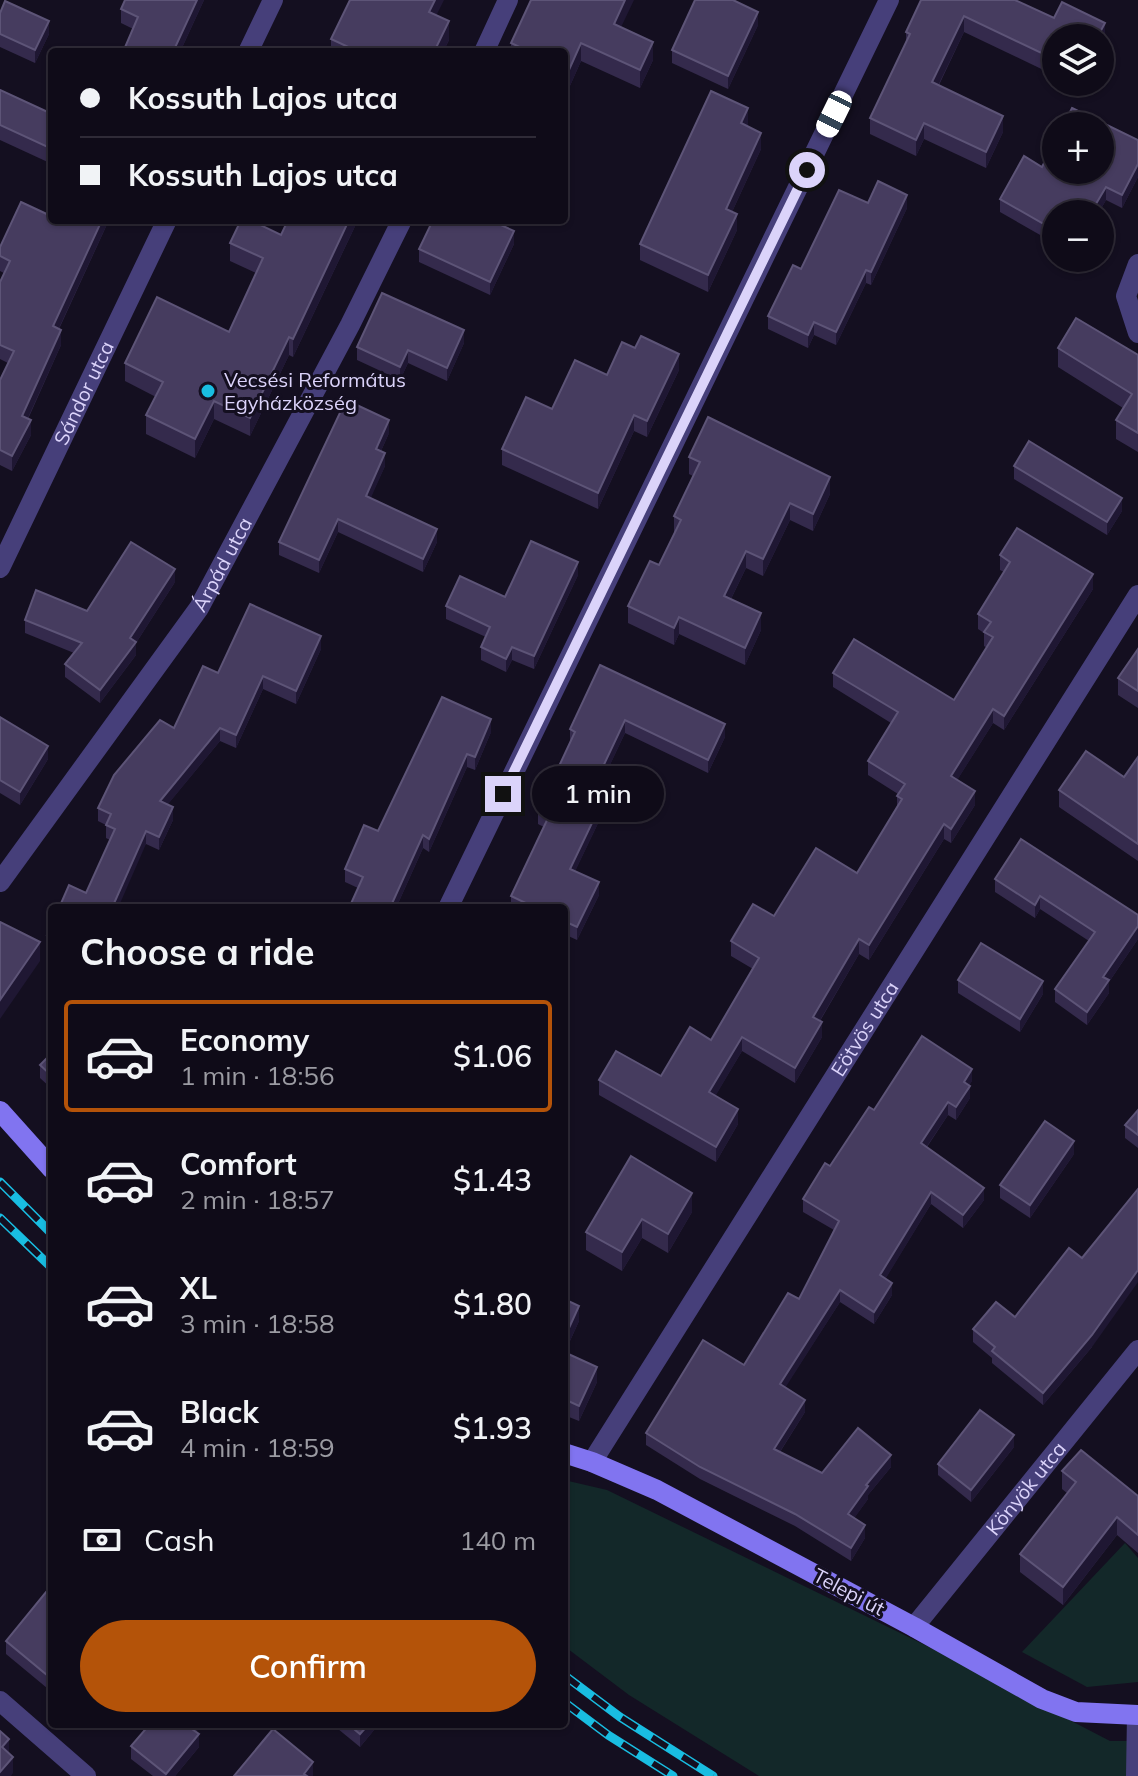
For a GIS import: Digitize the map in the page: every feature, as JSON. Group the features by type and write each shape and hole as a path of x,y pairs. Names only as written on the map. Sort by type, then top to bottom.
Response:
{"main road":[{"path":"0,1111 48,1165"},
{"name":"Telepi út","path":"568,1454 657,1490 1042,1699 1076,1712 1138,1715"}],"street":[{"path":"250,48 273,0"},
{"path":"486,48 508,0"},
{"path":"450,904 889,0"},
{"name":"Sándor utca","path":"0,568 165,224"},
{"name":"Árpád utca","path":"0,882 199,608 350,325 400,224"},
{"path":"1138,264 1126,296 1138,333"},
{"name":"Eötvös utca","path":"592,1462 1138,595"},
{"name":"Könyök utca","path":"914,1627 1138,1350"},
{"path":"0,1701 86,1776"},
{"path":"1136,1776 1138,1715"}],"green space":[{"path":"568,1481 607,1490 931,1648 1110,1741 1138,1741 1138,1776 759,1776 629,1695 568,1649"},
{"path":"1125,1543 1138,1558 1138,1682 1087,1687 1022,1652"}],"building":[{"path":"125,0 197,0 175,48 125,48 138,17 121,9"},
{"path":"350,0 435,0 429,12 449,21 436,48 350,48 331,39"},
{"path":"531,0 625,0 614,24 653,42 640,70 581,43 569,70 568,48 522,48 511,43"},
{"path":"695,0 733,0 758,12 728,76 672,50"},
{"path":"921,0 1015,0 1054,18 1062,2 1105,23 1042,24 1042,53 964,16 932,82 1003,116 986,152 924,123 916,140 870,118 910,34 906,32"},
{"path":"5,1 49,21 35,50 0,34 0,13"},
{"path":"0,90 48,112 48,147 0,125"},
{"path":"711,91 748,108 741,123 761,133 726,209 737,214 708,275 640,244"},
{"path":"1114,128 1138,140 1138,164 1122,195 1106,187 1098,200 1042,200 1042,223 1000,199 1024,156 1042,167 1042,184 1114,184"},
{"path":"878,181 907,195 871,272 866,270 836,332 814,322 808,335 768,316 793,265 801,269 839,190 868,203"},
{"path":"21,202 48,215 48,224 100,224 53,326 61,330 22,416 31,420 12,456 0,450 0,380 14,351 0,345 0,282 10,261 0,256 0,247"},
{"path":"239,224 258,224 281,235 286,224 347,224 293,339 289,337 250,418 214,401 195,439 146,415 163,382 125,363 157,297 229,332 263,258 230,243"},
{"path":"431,224 499,224 514,231 490,282 419,249"},
{"path":"382,293 464,330 447,368 408,350 400,367 357,347"},
{"path":"1076,318 1138,355 1138,433 1116,420 1132,394 1058,348"},
{"path":"641,336 679,354 647,421 634,415 598,493 502,449 526,397 552,409 575,360 607,375 622,342 635,348"},
{"path":"346,400 389,420 376,449 385,453 366,496 437,529 423,559 338,519 319,560 279,542"},
{"path":"708,417 830,477 813,514 790,503 763,559 746,551 724,596 761,613 745,648 679,617 674,628 628,606 650,561 659,565 681,520 674,516 700,462 689,457"},
{"path":"1029,441 1122,498 1107,522 1014,466"},
{"path":"1017,528 1093,574 1004,716 993,709 951,776 975,791 951,829 944,824 869,945 859,939 813,1017 822,1022 795,1068 742,1037 709,1092 738,1109 716,1147 599,1080 616,1051 661,1076 690,1027 711,1040 759,958 731,941 753,904 774,916 816,848 857,873 902,799 897,796 905,784 868,761 898,712 833,673 854,639 954,700 993,637 984,632 991,622 978,614 1010,562 1000,555"},
{"path":"531,541 578,562 534,656 512,647 506,659 481,647 490,627 446,606 460,576 505,597"},
{"path":"131,542 175,569 130,638 136,642 100,690 65,664 82,643 25,620 36,590 87,611"},
{"path":"250,604 321,636 296,691 263,676 236,735 220,728 160,801 173,807 159,837 146,831 114,904 61,904 69,885 86,893 115,829 106,825 111,814 98,808 114,775 160,720 174,728 203,666 218,673"},
{"path":"1138,649 1138,691 1118,678"},
{"path":"600,665 725,724 708,760 625,720 600,773 613,779 570,869 599,882 577,927 568,923 568,904 528,904 511,896 549,816 538,811 575,732 570,729"},
{"path":"442,697 491,719 475,757 467,754 429,839 423,835 392,904 351,904 363,877 345,869 364,825 378,831"},
{"path":"0,717 48,746 20,792 0,780"},
{"path":"1086,751 1124,777 1138,757 1138,844 1059,790"},
{"path":"1021,839 1138,915 1138,926 1103,977 1109,980 1087,1012 1055,989 1095,932 1040,896 1035,905 995,879"},
{"path":"0,922 40,942 0,1000"},
{"path":"981,943 1043,981 1020,1019 958,980"},
{"path":"922,1036 972,1069 964,1082 970,1086 956,1107 948,1102 921,1143 984,1188 963,1215 931,1192 880,1275 892,1283 874,1312 840,1290 780,1384 805,1400 774,1449 822,1473 858,1428 891,1455 866,1485 848,1514 865,1525 851,1548 795,1514 700,1467 646,1433 703,1340 744,1365 788,1293 799,1299 839,1221 803,1199 825,1163 830,1166 869,1107 874,1110"},
{"path":"48,1057 48,1072 40,1065"},
{"path":"1138,1110 1138,1135 1125,1125"},
{"path":"1045,1121 1074,1141 1030,1205 1000,1185"},
{"path":"631,1156 692,1193 668,1234 642,1219 622,1252 586,1232"},
{"path":"1138,1189 1138,1270 1092,1335 1043,1393 992,1351 995,1347 973,1329 996,1302 1015,1317 1069,1248 1082,1258"},
{"path":"568,1301 579,1306 568,1330"},
{"path":"568,1354 597,1367 579,1406 568,1401"},
{"path":"980,1410 1014,1435 971,1490 938,1464"},
{"path":"1081,1450 1138,1496 1138,1535 1117,1517 1063,1587 1020,1554 1076,1482 1062,1471"},
{"path":"46,1592 48,1593 47,1675 6,1641"},
{"path":"147,1728 190,1728 199,1734 166,1774 131,1746"},
{"path":"273,1729 313,1762 304,1774 307,1776 234,1776"},
{"path":"0,1731 9,1739 2,1747 13,1757 0,1772"}],"railway":[{"path":"0,1182 48,1230"},
{"path":"0,1218 48,1264"},
{"path":"568,1678 620,1717 713,1776"},
{"path":"568,1705 608,1735 673,1776"}],"place":[{"name":"Vecsési Református Egyházközség","path":"208,391"}],"route":[{"path":"503,794 807,170"}]}
